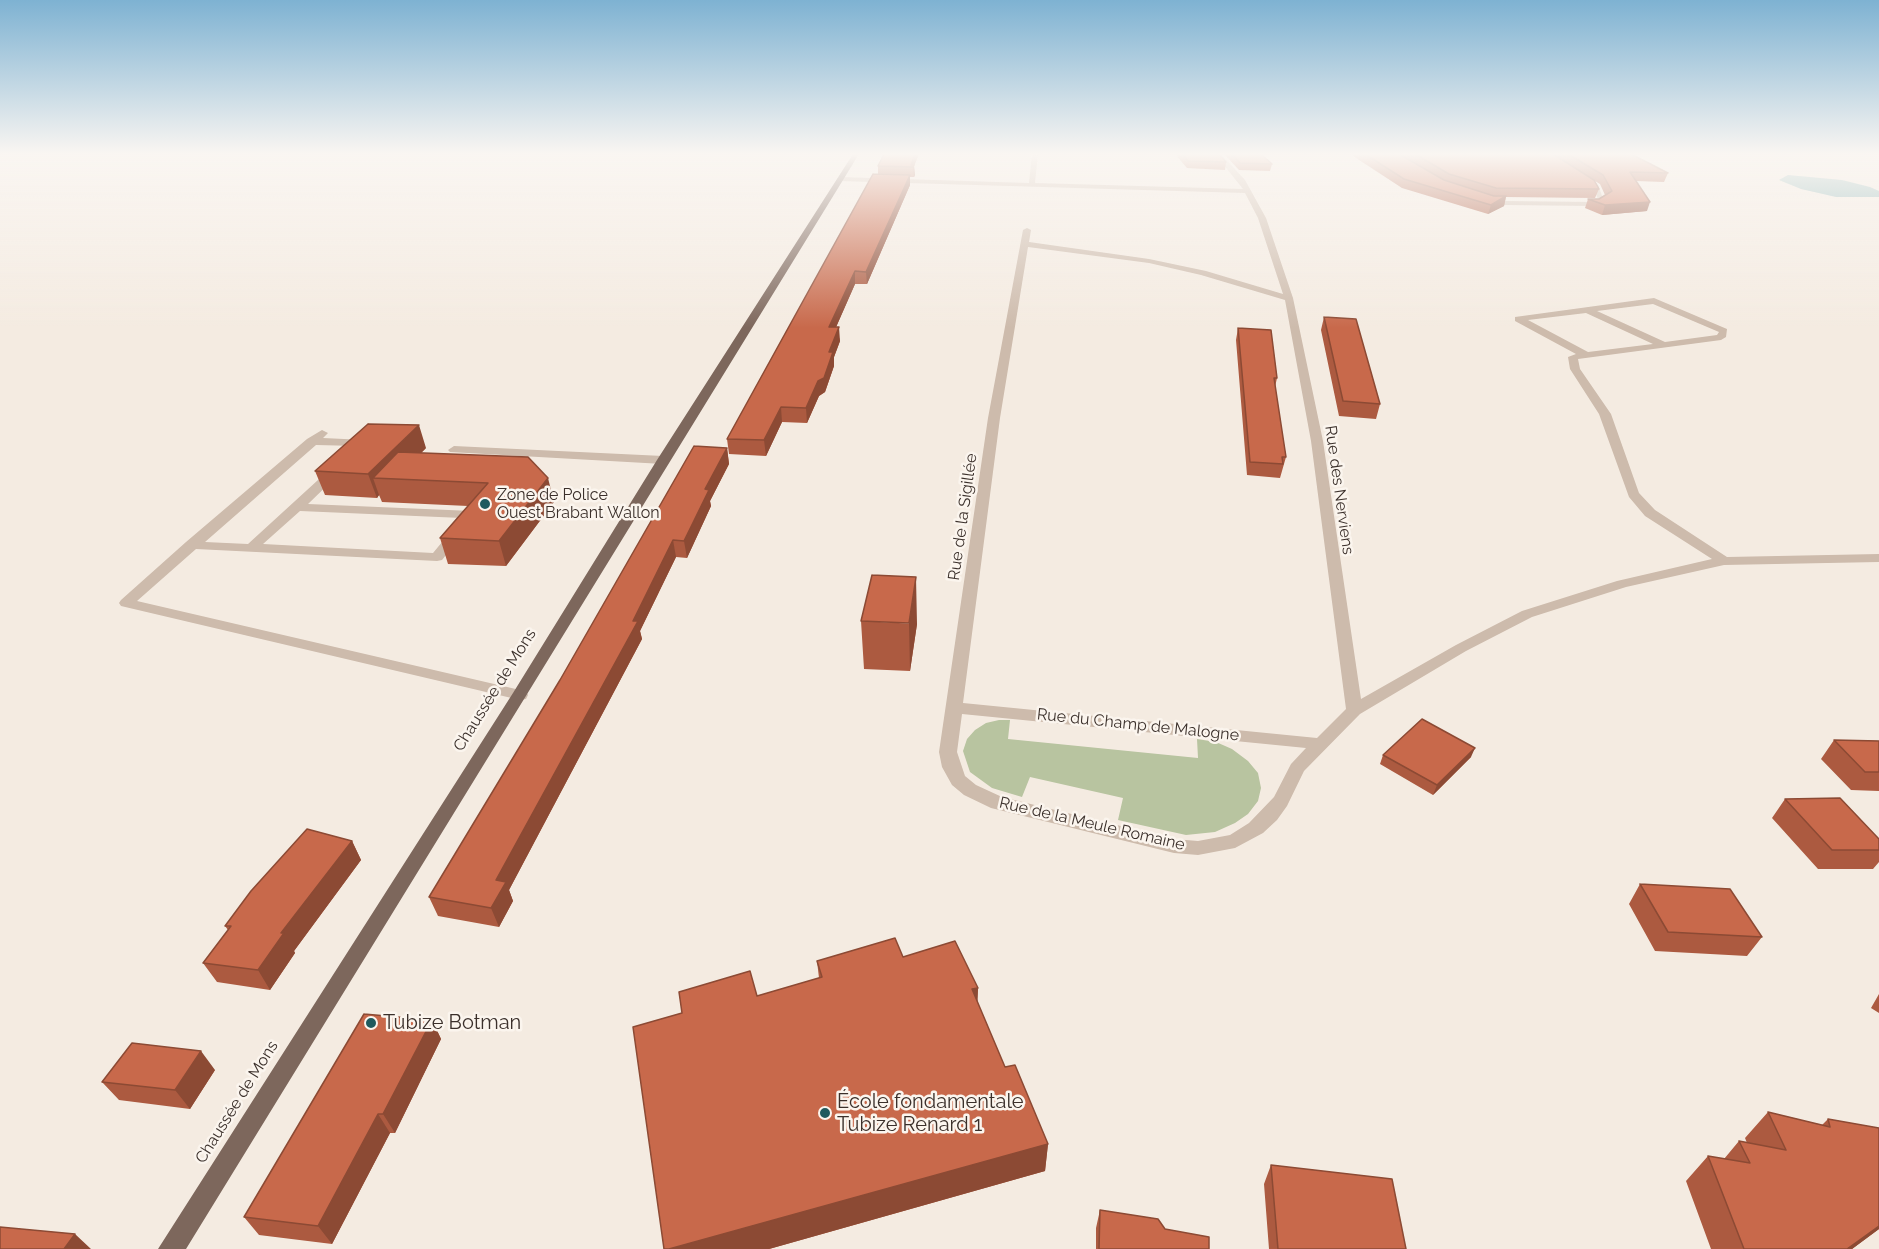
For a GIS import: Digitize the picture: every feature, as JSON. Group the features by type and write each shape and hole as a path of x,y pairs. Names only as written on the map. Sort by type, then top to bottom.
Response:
{"main road":[{"name":"Chaussée de Mons","path":"171,1249 520,695 663,459 819,212"}],"street":[{"name":"Rue des Nerviens","path":"1259,212 1289,298 1317,441 1354,710"},
{"name":"Rue de la Sigillée","path":"970,790 958,780 951,767 948,752 994,418 1028,230"},
{"path":"1025,244 1149,261 1203,273 1289,298"},
{"path":"1588,356 1518,318 1654,301 1724,331 1721,337 1588,356 1573,357 1575,369 1605,414 1633,494 1650,513 1724,561"},
{"path":"1587,310 1664,345"},
{"path":"251,548 365,443 316,437 126,603 520,695"},
{"path":"454,450 663,459"},
{"path":"191,545 437,557 472,515 297,507"},
{"name":"Rue de la Meule Romaine","path":"970,790 1007,806 1174,846 1198,848 1234,841 1257,828 1281,801 1297,768 1354,710 1461,648 1527,614 1622,584 1724,561 1879,558"},
{"name":"Rue du Champ de Malogne","path":"954,708 1322,744"}],"green space":[{"path":"1010,720 1008,739 1198,758 1197,739 1216,742 1232,749 1248,761 1258,773 1261,788 1258,801 1248,814 1235,823 1215,832 1186,835 1118,820 1123,798 1030,777 1022,797 992,788 970,772 963,751 967,739 975,730 986,723"}],"building":[{"path":"852,212 893,212 866,272 855,271 829,327 839,327 829,352 833,352 824,378 818,381 806,408 781,407 764,440 727,439"},
{"path":"1324,317 1356,319 1380,404 1343,401"},
{"path":"1238,328 1271,330 1277,378 1274,378 1286,457 1282,457 1283,464 1250,462"},
{"path":"368,424 419,425 368,474 315,471"},
{"path":"694,446 727,448 705,489 709,490 684,541 673,540 633,621 638,621 496,880 506,882 491,908 429,897 560,680"},
{"path":"398,452 528,457 548,478 499,541 440,538 488,483 373,478"},
{"path":"872,575 916,577 909,623 861,621"},
{"path":"1422,719 1475,748 1437,785 1383,755"},
{"path":"1834,740 1879,741 1879,772 1865,772"},
{"path":"1840,798 1879,839 1879,850 1832,850 1785,799"},
{"path":"307,829 352,841 281,933 284,933 258,970 203,963 231,926 225,926 251,891"},
{"path":"1640,884 1730,889 1762,937 1668,932"},
{"path":"895,938 903,957 955,941 978,988 972,989 1005,1067 1015,1065 1048,1144 664,1249 633,1027 682,1013 679,992 750,971 757,996 822,977 817,961"},
{"path":"364,1014 432,1020 383,1114 378,1114 318,1226 244,1217"},
{"path":"132,1043 201,1051 175,1090 102,1082"},
{"path":"1768,1112 1830,1127 1828,1119 1879,1128 1879,1226 1847,1249 1744,1249 1708,1156 1750,1163 1739,1141 1786,1150"},
{"path":"1271,1165 1392,1179 1406,1249 1278,1249"},
{"path":"1100,1210 1158,1219 1165,1229 1209,1237 1209,1249 1099,1249"},
{"path":"0,1227 75,1234 64,1249 0,1249"}],"place":[{"name":"Zone de Police Ouest Brabant Wallon","path":"485,504"},
{"name":"Tubize Botman","path":"371,1023"},
{"name":"École fondamentale Tubize Renard 1","path":"825,1113"}]}
